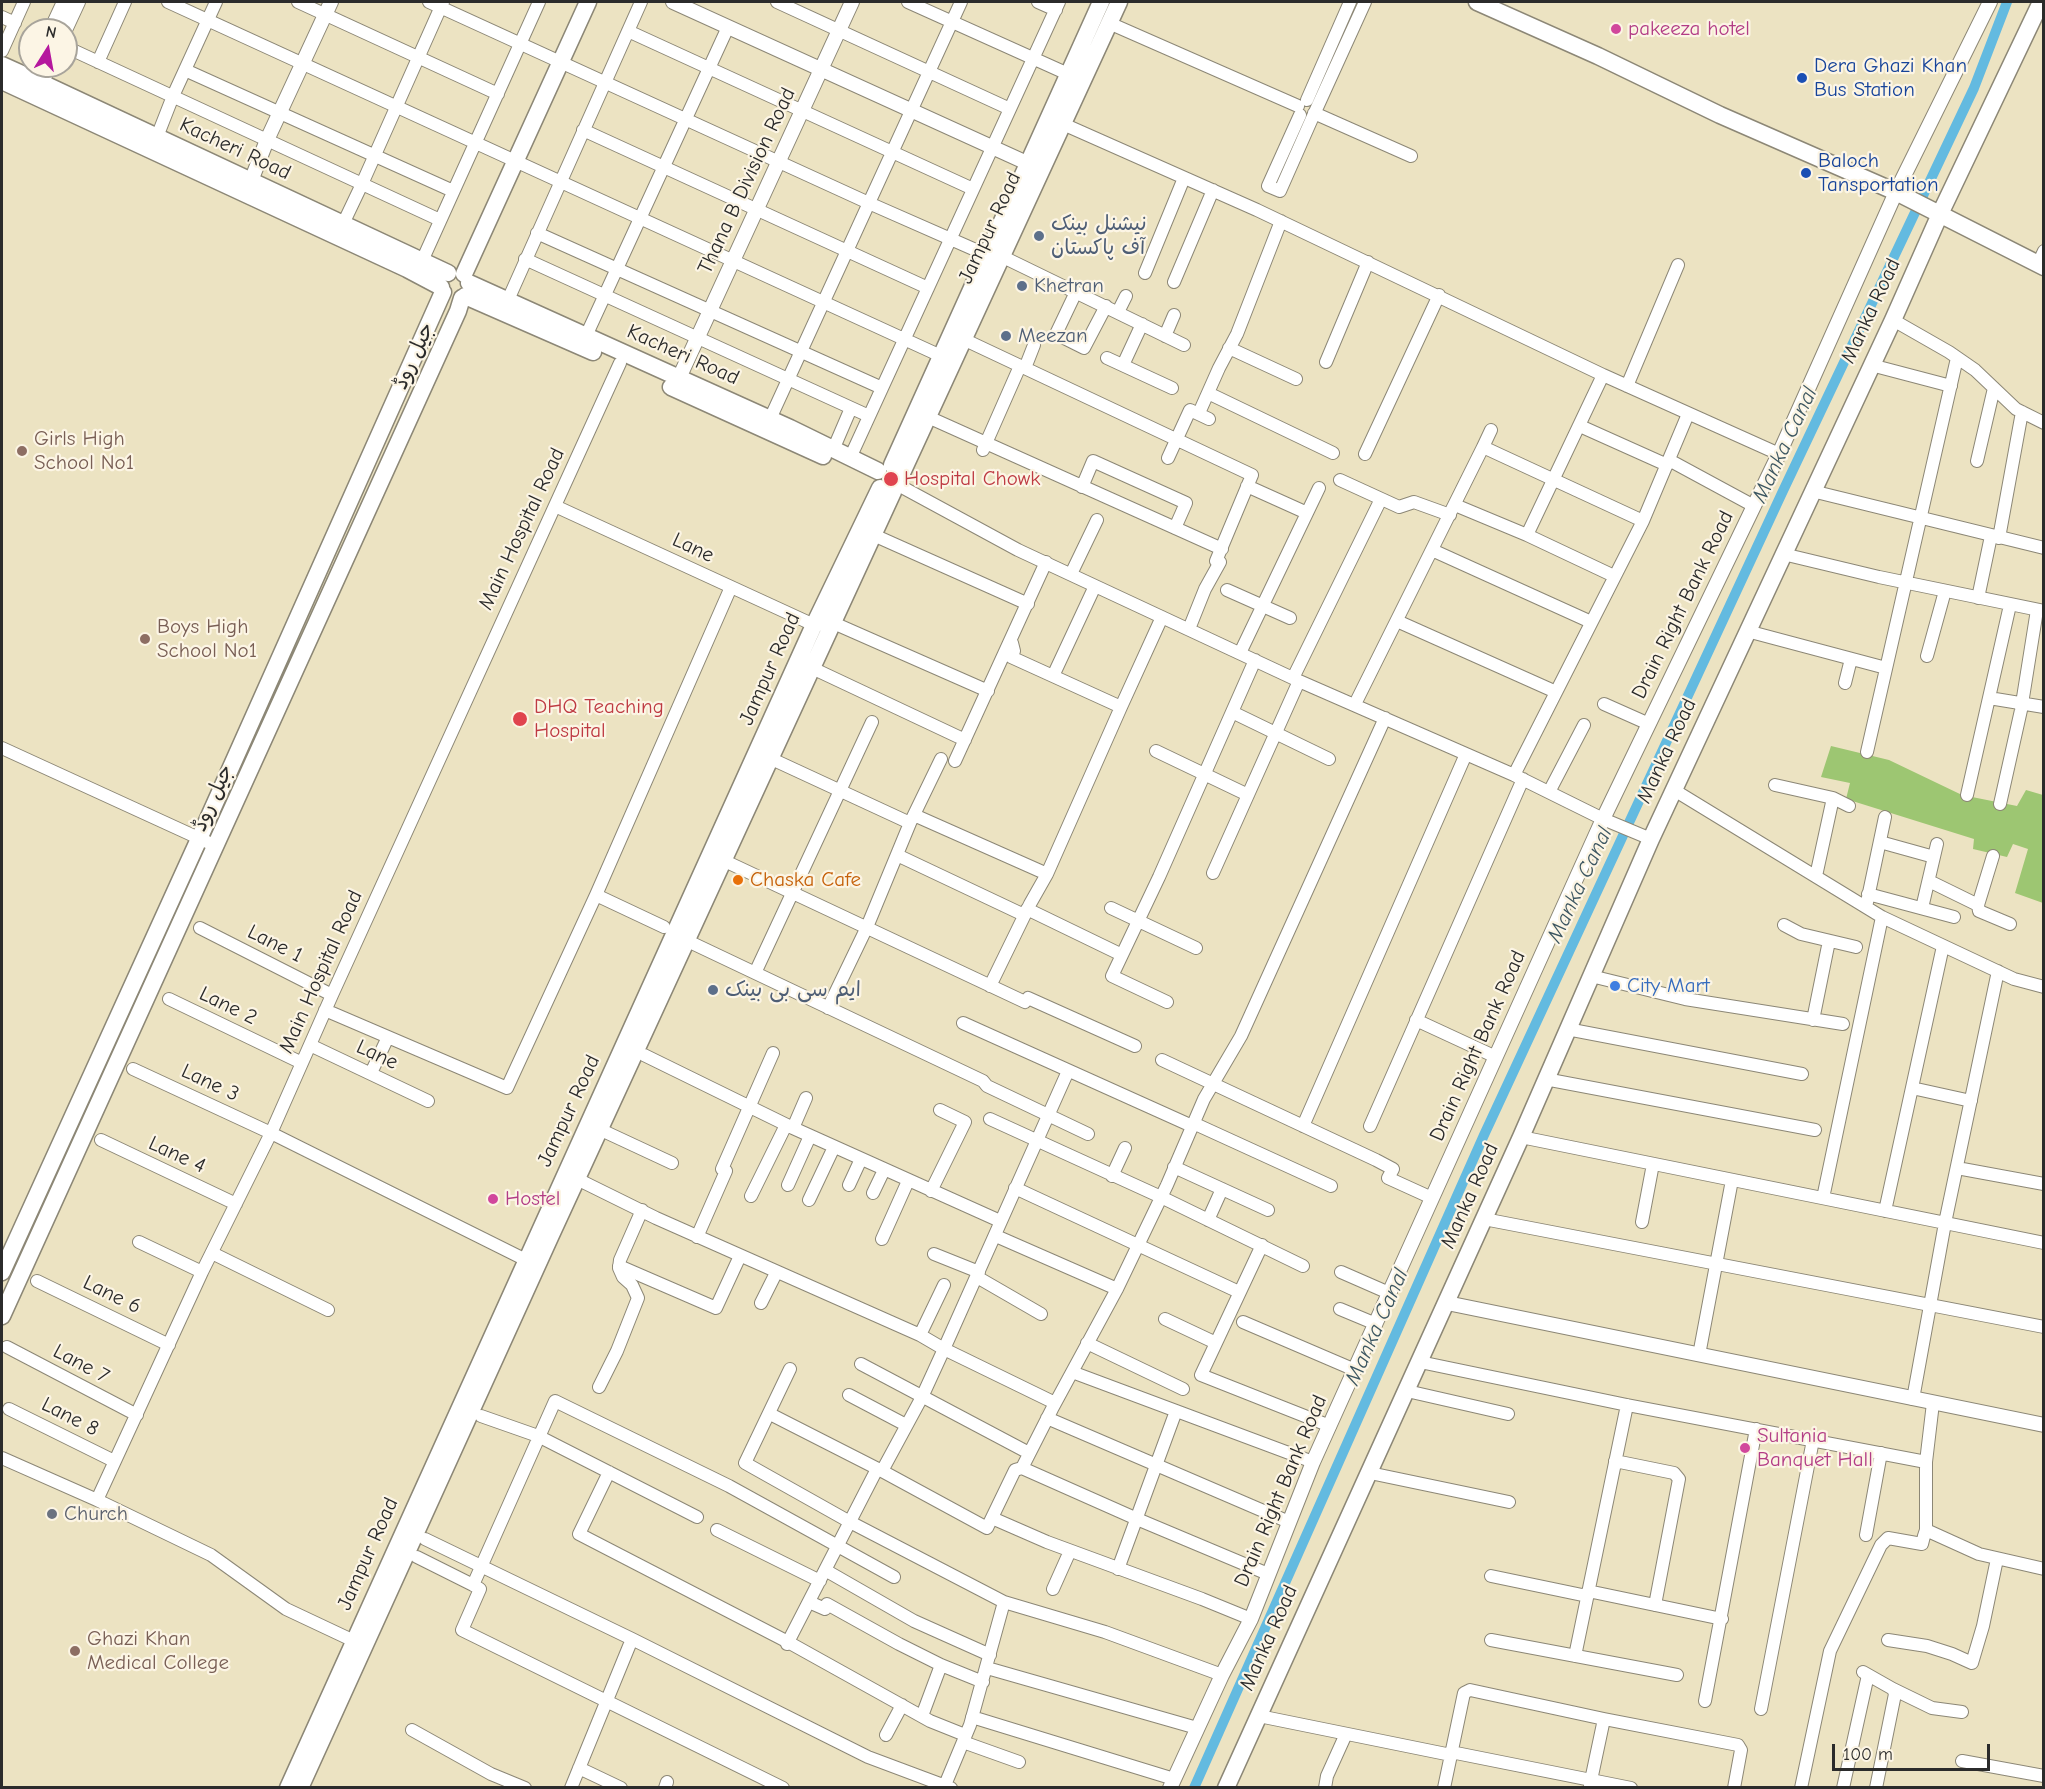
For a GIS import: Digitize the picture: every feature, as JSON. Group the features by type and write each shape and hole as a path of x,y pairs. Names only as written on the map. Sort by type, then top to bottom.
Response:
{"main road":[{"name":"جیل روڈ","path":"2,1272 199,839 588,2"},
{"name":"Jampur Road","path":"288,1788 814,626 889,479 928,417 963,339 1027,163 1101,2"},
{"name":"Jampur Road","path":"300,1788 599,1129 832,624 889,479 941,356 1063,124 1119,2"},
{"path":"1477,2 1598,56 1720,115 1903,195 2042,261"},
{"name":"Manka Road","path":"1226,1788 1521,1137 1591,976 1643,836 1674,790 1893,320 1933,210 2041,2"},
{"name":"Kacheri Road","path":"2,66 407,269 456,286 508,300 770,419 889,479"},
{"name":"Kacheri Road","path":"2,81 33,83 157,137 422,261 456,286 620,363 811,451 889,479"},
{"name":"جیل روڈ","path":"2,1316 458,311 456,286"}],"street":[{"path":"2,51 24,2"},
{"path":"57,18 64,2"},
{"path":"71,18 78,2"},
{"path":"98,62 125,2"},
{"path":"168,2 941,356"},
{"path":"157,137 184,70 216,2"},
{"path":"298,2 328,8 417,57 498,94"},
{"path":"422,261 540,2"},
{"path":"508,300 641,2"},
{"path":"674,2 1027,163"},
{"path":"777,2 1010,110"},
{"name":"Thana B Division Road","path":"679,378 852,2"},
{"path":"908,2 1068,74"},
{"path":"770,419 961,2"},
{"path":"850,458 1058,6 1038,2"},
{"path":"1350,2 1301,107 1268,186 1280,190 1365,2"},
{"name":"Drain Right Bank Road","path":"1172,1783 1222,1675 1251,1619 1313,1462 1603,819 1903,195 1990,2"},
{"path":"343,224 375,156 437,3 520,44 868,203 1076,292 1184,345"},
{"path":"251,181 279,113 328,8"},
{"path":"2,17 15,23"},
{"path":"1109,23 1301,107 1306,118 1314,113"},
{"path":"586,336 728,27"},
{"path":"628,31 973,189"},
{"path":"78,53 440,220"},
{"path":"184,70 453,191"},
{"path":"1314,113 1411,156"},
{"path":"1063,124 1281,221 1603,375 1779,454"},
{"path":"583,130 928,288"},
{"path":"1145,273 1184,178"},
{"path":"1174,282 1213,190"},
{"path":"1168,458 1190,410 1204,416 1208,393 1242,323 1281,221"},
{"path":"537,233 882,388"},
{"path":"525,260 869,417"},
{"path":"1326,362 1368,262"},
{"path":"1627,386 1678,265"},
{"path":"1076,292 1056,334 1084,348 1106,306"},
{"path":"1365,454 1438,295"},
{"path":"1118,312 1126,296"},
{"path":"1166,336 1174,315"},
{"path":"1893,320 1975,370 2004,399 2043,423"},
{"path":"1123,365 1142,324"},
{"path":"963,339 1252,475 1216,561 1220,562 1205,589 1189,629"},
{"path":"985,447 1034,345"},
{"path":"1229,348 1296,379"},
{"path":"1107,358 1172,388"},
{"path":"1866,752 1907,583 1957,358"},
{"name":"Main Hospital Road","path":"97,1500 202,1272 271,1133 620,363"},
{"path":"1871,365 1951,386"},
{"path":"1527,535 1603,375"},
{"path":"1977,460 1994,388"},
{"path":"1208,393 1333,453"},
{"path":"832,450 851,408"},
{"path":"1978,598 1995,537 2022,412"},
{"path":"1370,1126 1518,777 1556,692 1642,521 1688,414"},
{"path":"928,417 985,447 1222,549"},
{"path":"1580,426 1668,463 1754,506"},
{"path":"1355,704 1491,430"},
{"path":"1483,447 1642,521"},
{"path":"1082,487 1093,461 1186,503 1175,528"},
{"path":"889,479 1017,550 1643,836"},
{"path":"1340,480 1399,507 1414,502 1452,510 1527,535 1614,576"},
{"path":"1247,486 1307,513"},
{"path":"1240,653 1319,488"},
{"path":"1812,491 2043,548"},
{"path":"1213,873 1275,735 1296,679 1381,499"},
{"name":"Lane","path":"555,506 814,626"},
{"path":"1071,574 1097,520"},
{"path":"878,537 1028,604"},
{"path":"1432,550 1591,622"},
{"path":"1783,554 1907,583 2040,610 2000,804"},
{"path":"955,761 1046,562"},
{"path":"1053,676 1095,586"},
{"path":"325,1010 507,1088 596,895 731,587"},
{"path":"1227,590 1290,618"},
{"path":"1927,656 1946,591"},
{"path":"1967,795 2010,604"},
{"path":"990,986 1047,874 1162,617"},
{"path":"1397,621 1556,692"},
{"path":"814,626 832,624 988,691"},
{"path":"1747,632 1886,668"},
{"path":"1012,639 1014,651 1011,657 1120,707"},
{"path":"2030,656 2043,658"},
{"path":"1845,683 1851,659"},
{"path":"1167,1002 1112,976 1255,660"},
{"path":"812,668 965,740"},
{"path":"1989,698 2043,707"},
{"path":"1604,704 1649,724"},
{"path":"1232,712 1275,735 1329,759"},
{"path":"1022,1468 1117,1289 1161,1197 1192,1124 1241,1036 1385,718"},
{"path":"755,973 872,722"},
{"path":"1548,792 1584,725"},
{"path":"2,748 216,846"},
{"path":"1156,751 1248,795"},
{"path":"1303,1126 1466,754"},
{"path":"828,1008 867,927 940,759"},
{"path":"776,761 839,792 1047,874"},
{"path":"1775,785 1833,798 1850,806"},
{"path":"1674,790 1882,917 2014,979 2043,987"},
{"path":"1816,876 1833,798"},
{"path":"1866,907 1885,818"},
{"path":"1880,842 1934,857"},
{"path":"1923,908 1937,844"},
{"path":"897,855 1122,955"},
{"path":"1993,856 1978,905 1979,911 2010,924"},
{"path":"729,863 1025,1002 1028,998 1135,1046"},
{"path":"1929,881 1978,905"},
{"path":"1868,894 1954,917"},
{"path":"596,895 664,927"},
{"path":"1111,908 1196,948"},
{"path":"1823,1198 1882,917"},
{"path":"1784,925 1802,934 1856,947"},
{"name":"Lane 1","path":"200,928 332,995"},
{"path":"1813,1020 1829,941"},
{"path":"694,944 983,1081 987,1086 1088,1134"},
{"path":"1885,1211 1943,946"},
{"path":"1913,1399 1945,1223 1998,971"},
{"path":"1591,976 1685,999 1843,1024"},
{"name":"Lane 2","path":"169,999 302,1063"},
{"path":"1416,1020 1496,1057"},
{"path":"963,1023 1331,1186"},
{"path":"1567,1029 1802,1074"},
{"path":"370,1073 388,1037"},
{"name":"Lane","path":"310,1045 428,1101"},
{"path":"697,1237 726,1171 723,1169 773,1053"},
{"path":"644,1055 789,1127 1000,1221"},
{"path":"1162,1060 1393,1169 1388,1178 1432,1198"},
{"name":"Lane 3","path":"133,1069 271,1133 526,1260"},
{"path":"788,1643 850,1522 922,1397 1068,1071"},
{"path":"1545,1080 1815,1130"},
{"path":"1912,1088 1971,1101"},
{"path":"751,1196 807,1098"},
{"path":"931,1191 965,1122 940,1110"},
{"path":"990,1119 1036,1142 1161,1197 1303,1266"},
{"path":"599,1129 672,1162"},
{"path":"788,1185 810,1136"},
{"path":"1521,1137 2043,1243"},
{"name":"Lane 4","path":"101,1140 237,1204"},
{"path":"809,1200 834,1147"},
{"path":"1112,1176 1125,1148"},
{"path":"849,1185 861,1159"},
{"path":"1642,1222 1653,1164"},
{"path":"1174,1167 1268,1210"},
{"path":"1956,1168 2043,1184"},
{"path":"873,1193 884,1170"},
{"path":"577,1179 776,1273 920,1335 1055,1403"},
{"path":"1699,1355 1732,1180"},
{"path":"882,1239 908,1181"},
{"path":"1015,1188 1239,1292"},
{"path":"1208,1220 1222,1189"},
{"path":"599,1387 617,1351 638,1298 632,1285 623,1277 619,1266 642,1210"},
{"path":"1484,1219 2043,1327"},
{"path":"996,1236 1117,1289"},
{"path":"139,1242 202,1272"},
{"path":"1262,1245 1201,1375 1330,1426"},
{"path":"212,1253 328,1310"},
{"path":"934,1254 978,1275 1041,1314"},
{"path":"619,1266 716,1308 740,1256"},
{"path":"1341,1272 1389,1293"},
{"path":"761,1303 776,1273"},
{"name":"Lane 6","path":"37,1281 169,1345"},
{"path":"920,1335 944,1285"},
{"path":"1446,1303 2043,1425"},
{"path":"1341,1309 1376,1324"},
{"path":"1165,1319 1216,1343"},
{"path":"1243,1322 1355,1370"},
{"path":"1087,1342 1183,1389"},
{"name":"Lane 7","path":"7,1347 137,1415"},
{"path":"1420,1362 1627,1405 1926,1462"},
{"path":"861,1364 1029,1453"},
{"path":"790,1369 745,1463 850,1522 1004,1602 1105,1632 1222,1675"},
{"path":"1072,1372 1313,1462"},
{"path":"1407,1391 1509,1414"},
{"path":"849,1395 906,1425"},
{"path":"473,1585 555,1401 729,1486 894,1577"},
{"path":"1801,1788 1830,1651 1881,1545 1888,1538 1922,1544 1926,1530 1926,1462 1933,1403"},
{"path":"1575,1656 1627,1405"},
{"name":"Lane 8","path":"9,1408 114,1461"},
{"path":"1118,1569 1176,1411"},
{"path":"770,1414 987,1528 1015,1470 1022,1468 1268,1574"},
{"path":"481,1416 538,1436 697,1517"},
{"path":"1047,1418 1289,1522"},
{"path":"1705,1701 1756,1429"},
{"path":"1761,1709 1813,1440"},
{"path":"1866,1535 1881,1453"},
{"path":"2,1458 97,1500 211,1555 286,1609 354,1641"},
{"path":"1615,1461 1674,1473 1679,1479 1655,1605"},
{"path":"609,1472 579,1534 964,1738 1019,1762"},
{"path":"1370,1473 1509,1502"},
{"path":"992,1518 1070,1551 1203,1599 1251,1619"},
{"path":"717,1530 822,1576 990,1655"},
{"path":"1926,1530 1979,1554 2043,1569"},
{"path":"425,1539 632,1638 868,1757 948,1786 983,1682 1004,1602"},
{"path":"1053,1589 1070,1551"},
{"path":"417,1557 480,1589 462,1630 783,1788"},
{"path":"1888,1640 1927,1646 1972,1663 1983,1626 1997,1559"},
{"path":"1491,1576 1722,1619"},
{"path":"809,1602 825,1609 827,1604 899,1644 941,1665 983,1682"},
{"path":"571,1788 632,1638"},
{"path":"1491,1640 1677,1675"},
{"path":"922,1716 941,1665"},
{"path":"987,1668 1197,1728"},
{"path":"1843,1788 1866,1673 1932,1708 1962,1712"},
{"path":"1876,1788 1894,1694 1893,1689"},
{"path":"1444,1788 1464,1693 1470,1690 1604,1719 1738,1744 1741,1750 1734,1788"},
{"path":"886,1735 902,1705"},
{"path":"1259,1716 1590,1784 1631,1788"},
{"path":"972,1717 1172,1783"},
{"path":"1590,1784 1604,1719"},
{"path":"412,1730 491,1774 525,1788"},
{"path":"1325,1788 1327,1776 1346,1734"},
{"path":"1962,1761 2043,1776"},
{"path":"579,1768 621,1788"}],"green space":[{"path":"1831,746 1889,760 1962,795 2017,806 2026,790 2043,795 2043,903 2015,893 2028,849 2013,844 2007,857 1973,849 1974,839 1846,799 1850,783 1821,777"}],"waterway":[{"name":"Manka Canal","path":"1194,1788 1484,1135 1782,493 1974,88 2007,2"}],"place":[{"name":"pakeeza hotel","path":"1616,29"},
{"name":"Dera Ghazi Khan Bus Station","path":"1802,78"},
{"name":"Baloch Tansportation","path":"1806,173"},
{"name":"نیشنل بینک آف پاکستان","path":"1039,236"},
{"name":"Khetran","path":"1022,286"},
{"name":"Meezan","path":"1006,336"},
{"name":"Girls High School No1","path":"22,451"},
{"name":"Hospital Chowk","path":"891,479"},
{"name":"Boys High School No1","path":"145,639"},
{"name":"DHQ Teaching Hospital","path":"520,719"},
{"name":"Chaska Cafe","path":"738,880"},
{"name":"City Mart","path":"1615,986"},
{"name":"ایم سی بی بینک","path":"713,990"},
{"name":"Hostel","path":"493,1199"},
{"name":"Sultania Banquet Hall","path":"1745,1448"},
{"name":"Church","path":"52,1514"},
{"name":"Ghazi Khan Medical College","path":"75,1651"}]}
